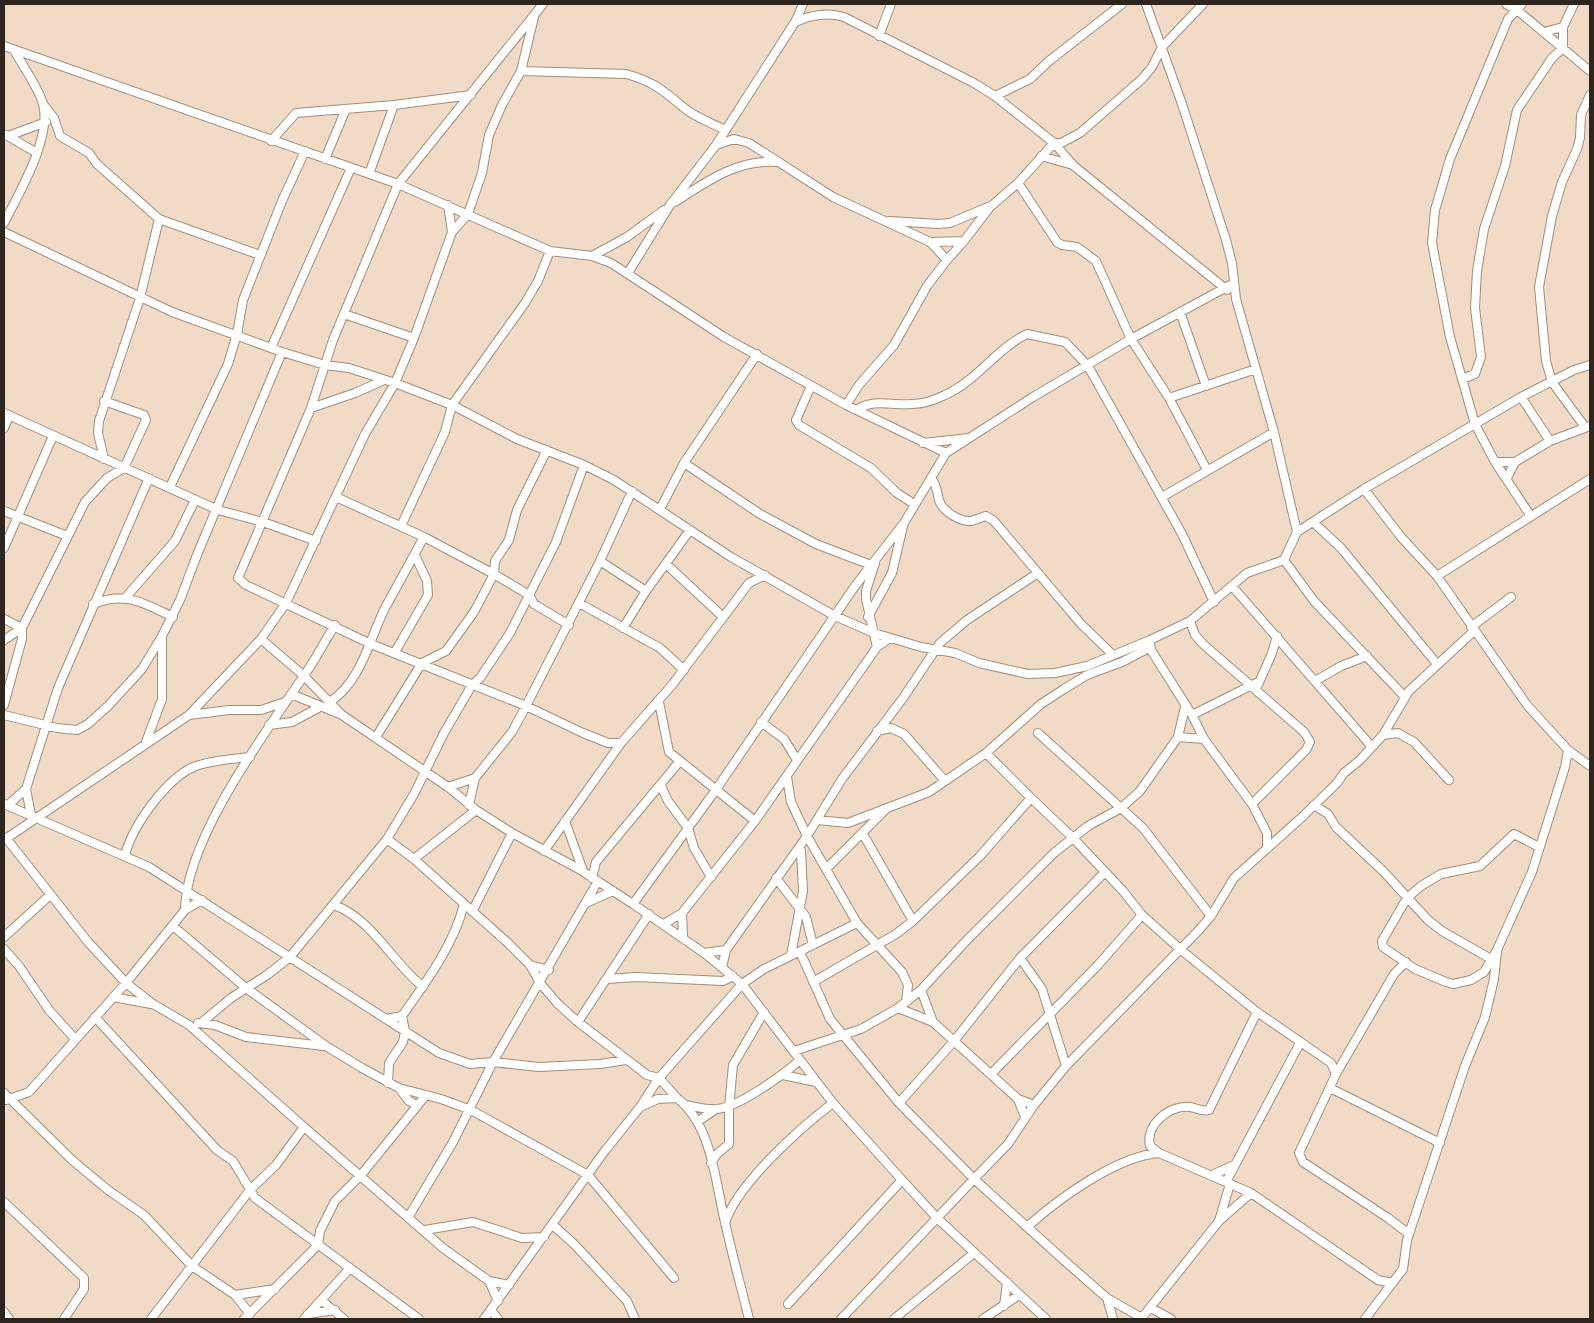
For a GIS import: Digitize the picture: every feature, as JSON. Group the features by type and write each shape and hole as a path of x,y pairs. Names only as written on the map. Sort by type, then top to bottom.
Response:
{"street":[{"path":"543,4 472,95 456,110 398,184 344,314 311,408 264,522 238,578 246,586 335,625 371,644 526,706 608,743 621,743"},
{"path":"628,273 670,205 716,145 795,22 803,4"},
{"path":"879,36 891,4"},
{"path":"995,96 1030,79 1049,61 1122,4"},
{"path":"1146,4 1226,240 1236,299 1274,432 1297,532"},
{"path":"846,405 859,385 894,345 927,286 990,207 1018,183 1054,143 1061,143 1080,133 1142,79 1152,67 1162,48 1203,4"},
{"path":"1508,19 1504,4 1519,7 1544,32 1590,71"},
{"path":"1462,379 1475,374 1482,357 1475,308 1477,271 1484,228 1505,166 1513,124 1525,97 1552,58 1563,48 1564,27 1574,4"},
{"path":"1519,7 1508,19 1450,158 1433,226 1433,257 1441,298 1475,424 1496,462 1530,515"},
{"path":"795,22 807,16 836,14 974,83 995,96 1054,143 1074,166 1225,288 1236,299"},
{"path":"509,1285 489,1282 443,1248 425,1230 304,1127 189,1025 153,1004 126,983 50,895 5,839 34,816 189,714 260,640 286,603 365,434 395,383 414,338 452,232 468,214 482,173 489,135 502,105 521,71 534,15"},
{"path":"1544,32 1564,27"},
{"path":"4,46 398,184 550,251 592,256 611,263 724,337 757,354 810,386 946,453"},
{"path":"14,50 43,104 54,118 60,136 89,153 98,164 159,219 260,255"},
{"path":"521,71 626,74 642,78 670,94 683,108 725,130"},
{"path":"1496,462 1515,462 1550,441 1588,427 1552,382 1546,361 1539,287 1552,216 1562,182 1580,138 1581,115 1590,94"},
{"path":"271,141 296,113 394,105 472,95"},
{"path":"4,223 30,172 37,153 44,122 43,104"},
{"path":"369,174 394,105"},
{"path":"325,158 346,109"},
{"path":"6,135 54,118"},
{"path":"6,135 37,153"},
{"path":"716,145 725,140 741,140 833,197 930,242 947,260"},
{"path":"170,487 228,364 237,334 243,300 260,255 305,152"},
{"path":"1042,156 1074,166"},
{"path":"592,256 627,237 705,182 740,165 752,162 776,162"},
{"path":"271,348 351,168"},
{"path":"1018,183 1057,242 1062,245 1077,247 1096,261 1131,339 1169,398 1207,470"},
{"path":"448,205 452,232"},
{"path":"886,221 944,224 990,207"},
{"path":"104,459 98,433 104,401 140,298 159,219"},
{"path":"4,232 140,298 282,352 325,366 349,368 395,383 452,405 517,439 584,465 632,490 690,530 752,568 835,616 874,633 921,647 955,654 979,663 1028,674 1056,673 1086,666 1150,640 1190,620 1256,568 1277,565 1284,560 1297,532 1521,397 1574,370 1590,365"},
{"path":"930,242 964,241"},
{"path":"400,526 446,432 452,405 525,303 538,281 550,251"},
{"path":"634,904 715,791 873,562 904,523 946,453 1033,397 1131,339 1234,282"},
{"path":"1180,312 1206,386"},
{"path":"344,314 414,338"},
{"path":"856,410 873,402 911,404 945,395 979,374 1008,345 1028,334 1065,342 1088,366 1182,534 1214,602"},
{"path":"4,715 56,728 77,730 88,724 135,678 173,617 282,352"},
{"path":"660,509 684,463 757,354"},
{"path":"1169,398 1256,369"},
{"path":"311,408 355,393 384,380"},
{"path":"810,386 797,413 796,420 799,425 871,468 897,493 914,504"},
{"path":"1521,397 1550,441"},
{"path":"4,705 22,639 22,628 67,536 94,490 107,478 124,468 147,418 144,415 104,401"},
{"path":"4,428 7,415 218,510 264,522 316,541"},
{"path":"1162,497 1274,432"},
{"path":"4,548 53,436"},
{"path":"923,443 971,437"},
{"path":"376,737 422,663 446,651 474,612 494,574 495,561 509,540 517,510 547,450"},
{"path":"1507,478 1515,462"},
{"path":"684,463 760,514 816,544 873,562"},
{"path":"201,1023 246,988 267,976 290,957 387,839 472,685 480,678 510,633 556,542 584,465"},
{"path":"149,478 58,688 26,788 6,805 124,854 202,900 439,1053 470,1064 493,1062 539,1067 626,1060"},
{"path":"931,478 943,508 964,520 972,521 986,516 991,518 1081,624 1113,655"},
{"path":"1437,576 1590,478"},
{"path":"414,859 472,808 475,778 512,732 600,561 632,490"},
{"path":"1364,490 1401,537 1437,576 1527,705 1568,750 1590,766"},
{"path":"336,497 424,537 494,574 529,594 534,604 568,624"},
{"path":"126,597 175,541 195,500"},
{"path":"4,511 67,536"},
{"path":"1313,522 1341,548 1437,664"},
{"path":"868,617 892,572 904,523"},
{"path":"623,628 646,591 690,530"},
{"path":"330,702 340,696 353,678 371,644 385,609 424,537"},
{"path":"395,652 428,595 427,581 415,555"},
{"path":"1284,560 1314,600 1405,697"},
{"path":"600,561 646,591"},
{"path":"873,562 866,591 868,617 877,647"},
{"path":"666,564 722,616"},
{"path":"749,583 752,568"},
{"path":"722,967 726,950 776,878 800,851 807,836 842,779 903,698 934,650 952,630 1038,573"},
{"path":"544,851 621,743 659,702 722,616 749,583 765,575"},
{"path":"1232,586 1372,747"},
{"path":"93,604 116,597 126,597 173,617"},
{"path":"841,1319 1003,1150 1034,1105 1066,1066 1211,916 1234,878 1314,805 1372,747 1393,720 1405,697 1473,629 1511,597"},
{"path":"578,603 660,648 684,670"},
{"path":"4,619 22,628"},
{"path":"1190,620 1195,635 1203,644 1254,684 1258,692 1304,732 1310,742 1306,750 1252,804"},
{"path":"185,910 185,890 211,825 268,725 304,676 335,625"},
{"path":"4,640 22,628"},
{"path":"146,742 162,699 162,636"},
{"path":"1192,715 1254,684 1272,653 1277,636"},
{"path":"664,924 682,913 755,821 877,647 890,638"},
{"path":"260,640 304,676 342,715"},
{"path":"1149,649 1150,640"},
{"path":"1138,644 1149,649 1192,715 1204,739 1252,804 1267,833 1267,846"},
{"path":"921,647 926,662"},
{"path":"1272,653 1287,648"},
{"path":"817,820 848,823 929,792 986,754 1041,704 1064,689 1087,675 1122,662 1149,649"},
{"path":"1315,681 1341,666 1367,656"},
{"path":"291,694 342,715 448,786 472,808 544,851 580,868 664,924 733,976 742,984 833,1103 902,1180 937,1218 1046,1319"},
{"path":"189,714 229,710 261,710 286,701"},
{"path":"659,702 666,748 679,762 755,821"},
{"path":"268,725 292,722 320,707"},
{"path":"794,1051 842,1036 877,1021 920,991 1031,874 1072,837 1110,812 1121,808 1140,791 1178,736 1185,707"},
{"path":"1393,720 1398,733"},
{"path":"762,722 784,739 797,760"},
{"path":"43,734 56,728"},
{"path":"877,731 891,728 904,734 945,781"},
{"path":"1038,733 1113,798 1148,835 1211,916"},
{"path":"1383,735 1398,733 1414,742 1449,780"},
{"path":"1178,736 1204,739"},
{"path":"608,743 613,754"},
{"path":"1538,847 1514,834 1498,847 1486,863 1433,877 1407,898 1381,944 1415,969 1453,984 1478,977 1497,950 1532,872 1538,847 1565,767 1568,750"},
{"path":"986,754 1072,837 1142,915 1257,1012 1330,1063 1336,1074"},
{"path":"124,854 136,826 175,778 197,766 250,757"},
{"path":"1565,767 1582,760"},
{"path":"580,868 596,862 679,762"},
{"path":"787,777 791,802 807,836 827,868 857,924 902,972 908,985 906,1002"},
{"path":"448,786 475,778"},
{"path":"661,786 668,802 688,828 694,848 711,876"},
{"path":"26,788 34,816"},
{"path":"813,982 896,934 913,921 980,856 1031,798"},
{"path":"1110,812 1113,798"},
{"path":"1314,805 1328,814 1336,826 1442,931 1491,959"},
{"path":"827,868 886,809"},
{"path":"565,821 580,868"},
{"path":"473,910 512,833"},
{"path":"1267,833 1276,838"},
{"path":"863,834 913,921"},
{"path":"387,839 414,859 473,910 530,965 540,983 558,1004 578,1022 647,1075 659,1078 686,1105 697,1122 711,1163 748,1319"},
{"path":"800,851 817,854"},
{"path":"791,955 803,891 800,851"},
{"path":"409,1216 471,1110 493,1062 586,904 595,879 596,862"},
{"path":"899,1103 954,1041 1020,958 1105,872"},
{"path":"776,878 809,923 813,945"},
{"path":"586,904 614,891"},
{"path":"4,937 50,895"},
{"path":"7,1100 29,1092 126,983 185,910 202,900"},
{"path":"386,1019 402,1016 423,987 446,948 464,904"},
{"path":"334,905 350,912 365,924 400,967 423,987"},
{"path":"682,913 683,938"},
{"path":"578,1022 649,914"},
{"path":"991,1074 1051,1014 1142,915"},
{"path":"484,1319 588,1175 640,1107 659,1078 742,984 764,969 857,924"},
{"path":"173,926 246,988 326,1046 399,1088 426,1094 471,1110 588,1175 674,1278"},
{"path":"4,948 19,966 49,1010 75,1039"},
{"path":"704,953 726,950"},
{"path":"1365,1319 1403,1269 1410,1234 1487,1011 1494,979 1497,950"},
{"path":"800,952 830,1019 842,1036 899,1103 974,1179 1107,1298 1142,1319 1219,1221 1251,1193"},
{"path":"1020,958 1042,989 1066,1066"},
{"path":"1406,962 1394,974 1336,1074 1302,1146 1300,1158 1410,1234"},
{"path":"530,965 548,970"},
{"path":"607,979 636,977 723,981 733,976"},
{"path":"908,985 920,991 933,1022"},
{"path":"113,997 153,1004"},
{"path":"898,1008 933,1022 1018,1099 1034,1105"},
{"path":"711,1163 717,1154 729,1144 729,1107 733,1065 764,1012"},
{"path":"1257,1012 1209,1110 1184,1108 1165,1114 1149,1133 1150,1146 1159,1153 1251,1193 1378,1280 1392,1283"},
{"path":"388,1083 390,1063 403,1042 405,1031 402,1016"},
{"path":"95,1017 217,1150 233,1161 255,1198 418,1319"},
{"path":"189,1025 201,1023 215,1025 246,1037 326,1046"},
{"path":"1219,1221 1234,1165 1300,1043"},
{"path":"697,1122 716,1110 729,1107 783,1075 800,1060"},
{"path":"1330,1063 1342,1064"},
{"path":"647,1075 652,1088"},
{"path":"783,1075 816,1082"},
{"path":"399,1088 409,1101 417,1104"},
{"path":"1330,1088 1440,1144"},
{"path":"4,1093 7,1100 72,1160 108,1190 144,1215 192,1266 235,1295 247,1316 318,1245 320,1231 326,1214 343,1191 361,1175 426,1094"},
{"path":"640,1107 658,1099 677,1098"},
{"path":"1018,1099 1025,1118"},
{"path":"409,1101 410,1112"},
{"path":"725,1223 735,1199 760,1170 809,1122 833,1103"},
{"path":"686,1105 716,1110"},
{"path":"151,1319 250,1190 276,1165 304,1127"},
{"path":"1027,1226 1059,1200 1119,1164 1133,1157 1159,1153"},
{"path":"1212,1175 1234,1165"},
{"path":"788,1304 902,1180"},
{"path":"244,1200 255,1198"},
{"path":"4,1202 84,1278 84,1289 65,1319"},
{"path":"425,1230 473,1222 522,1238 544,1238"},
{"path":"553,1225 575,1245 627,1301 635,1319"},
{"path":"894,1319 974,1253"},
{"path":"306,1317 350,1268"},
{"path":"1378,1280 1383,1294"},
{"path":"489,1282 498,1301"},
{"path":"1004,1306 1007,1282"},
{"path":"235,1295 275,1289"},
{"path":"983,1319 1020,1295"},
{"path":"1107,1298 1113,1319"},
{"path":"321,1300 344,1319"},
{"path":"1151,1308 1171,1319"},
{"path":"306,1317 335,1310"},
{"path":"492,1310 498,1319"},
{"path":"4,1312 8,1319"}]}
